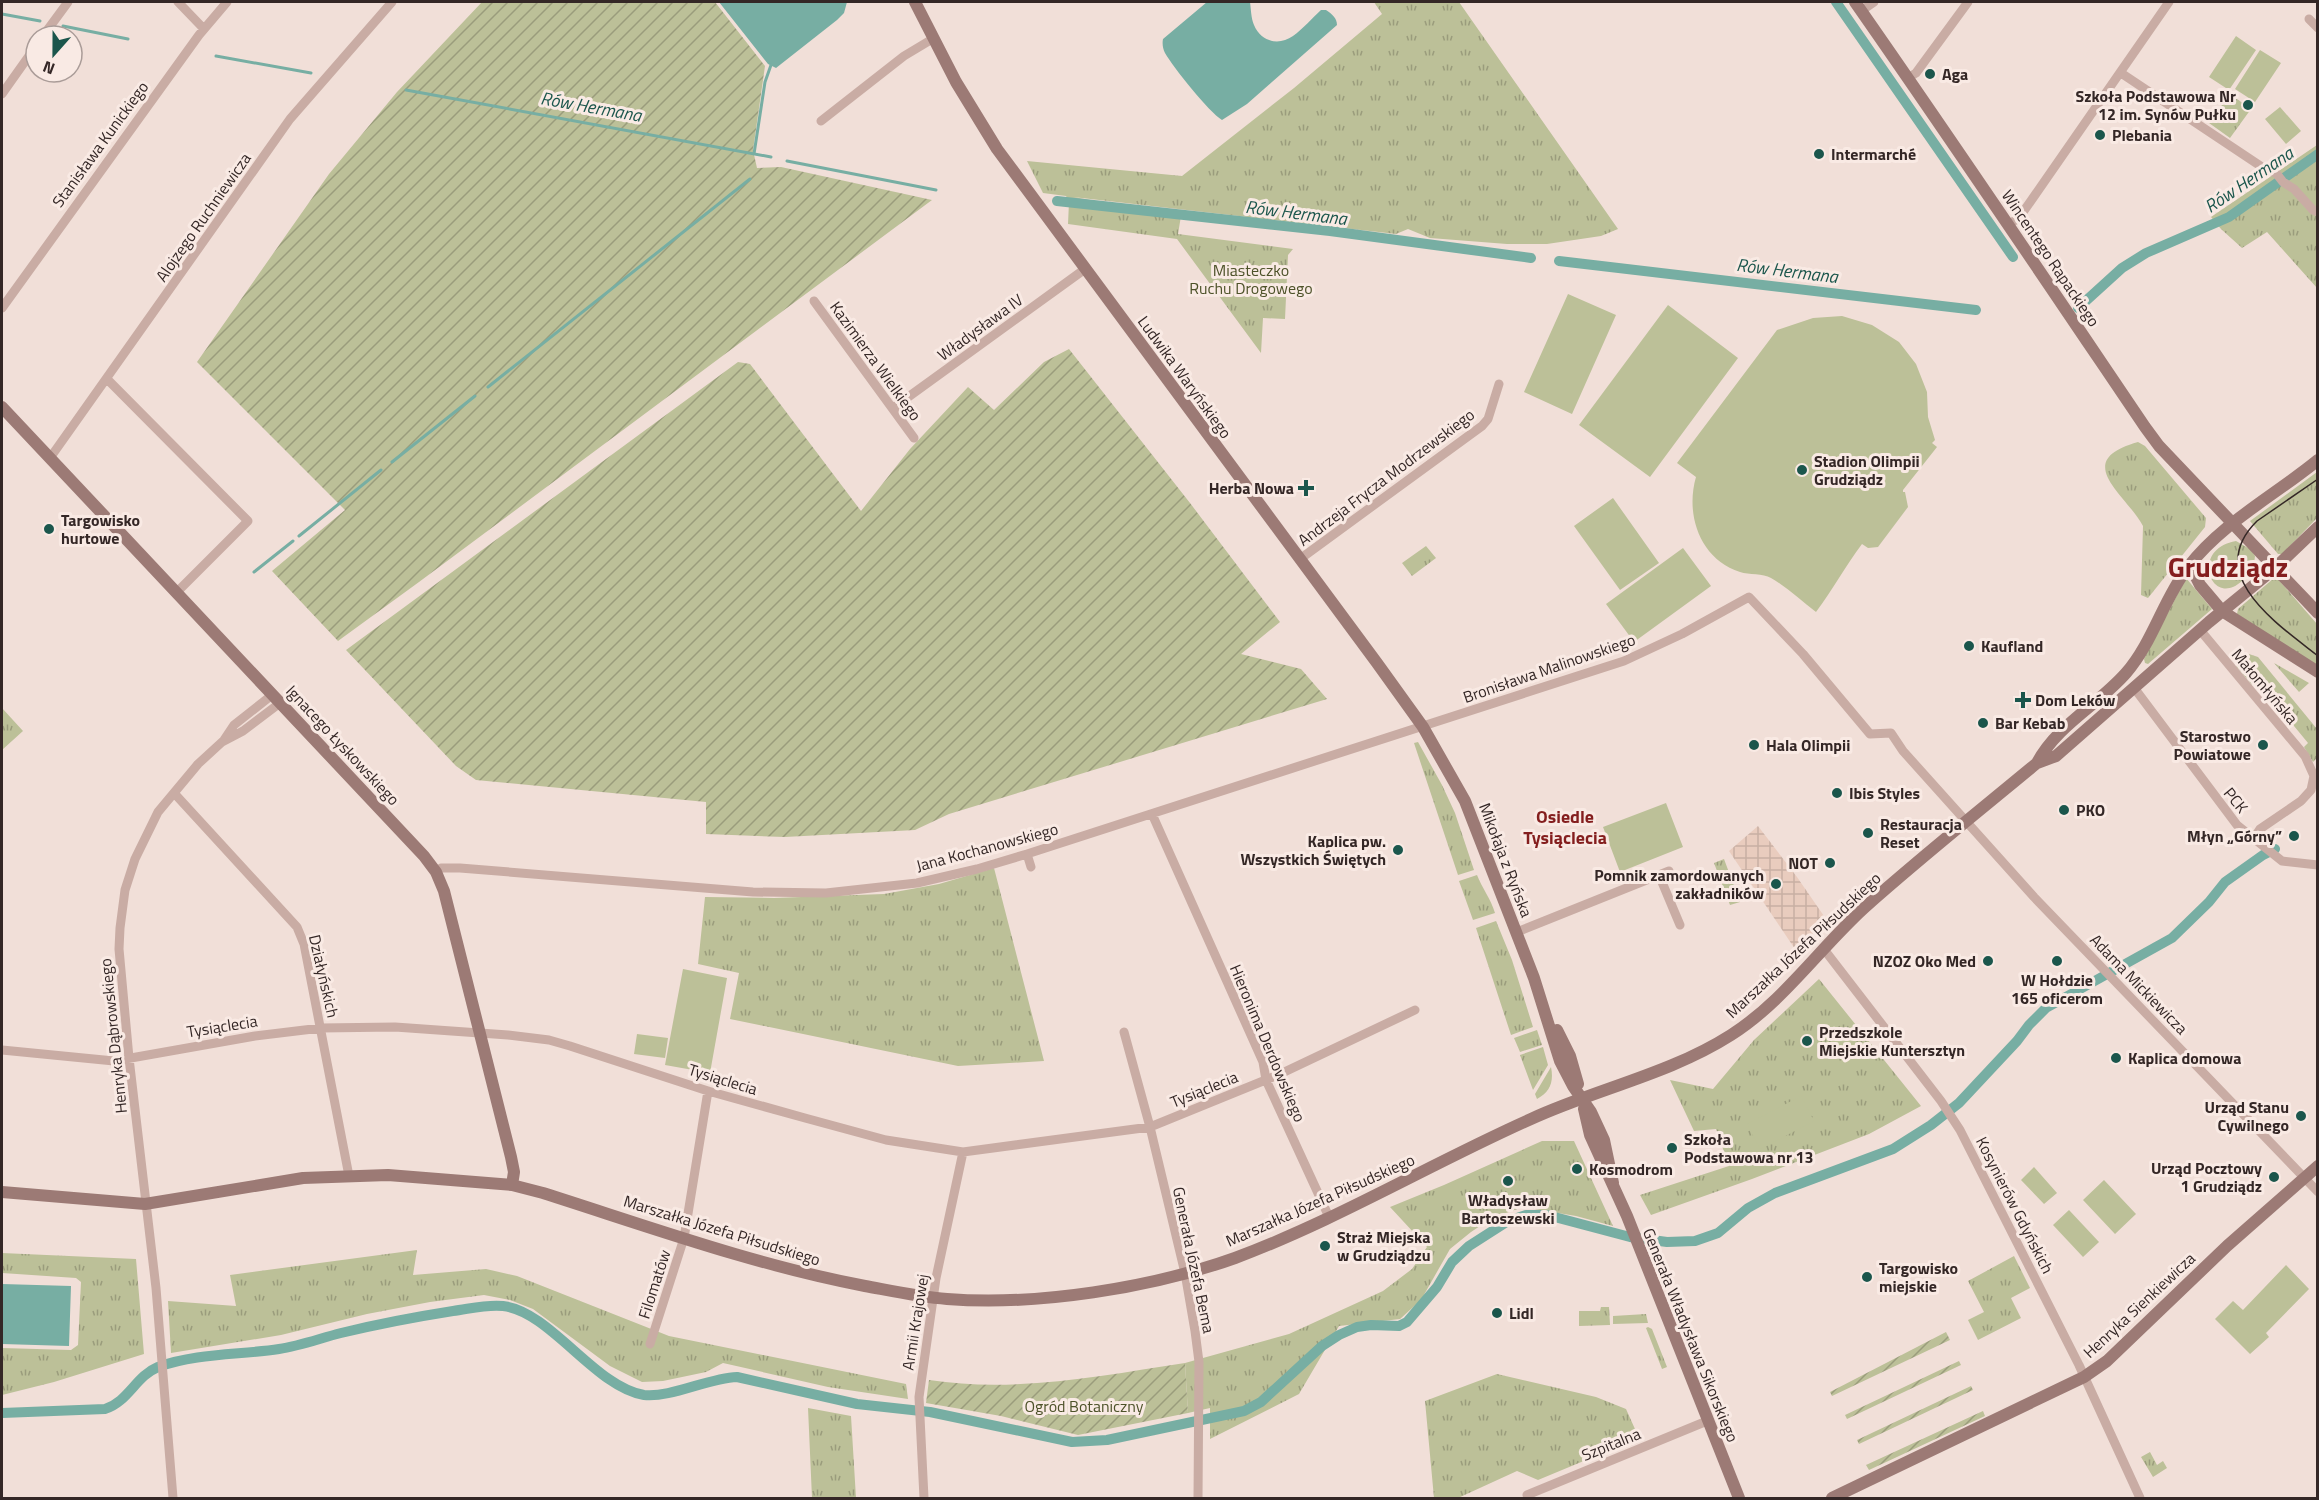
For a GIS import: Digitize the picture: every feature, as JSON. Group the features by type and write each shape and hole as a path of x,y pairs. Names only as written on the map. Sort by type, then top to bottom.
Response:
{"street":[{"path":"52,24 68,2"},
{"path":"178,2 204,29"},
{"name":"Stanisława Kunickiego","path":"2,308 204,29 227,2"},
{"name":"Alojzego Ruchniewicza","path":"50,458 291,119 330,71 392,2"},
{"name":"Ludwika Waryńskiego","path":"915,2 981,125 1423,726"},
{"path":"1858,6 1874,2"},
{"path":"1908,78 1916,73 1968,2"},
{"path":"2009,224 2019,218 2169,2"},
{"name":"Wincentego Rapackiego","path":"1858,6 2159,446 2318,613"},
{"path":"2310,19 2318,28"},
{"path":"821,121 904,56 934,38"},
{"path":"2,94 24,63"},
{"path":"2121,73 2268,171 2276,173 2313,210 2318,212"},
{"name":"Władysława IV","path":"893,408 1085,269"},
{"name":"Kazimierza Wielkiego","path":"814,301 914,438"},
{"path":"108,379 248,521 176,593"},
{"name":"Andrzeja Frycza Modrzewskiego","path":"1300,560 1482,426 1488,419 1500,384"},
{"name":"Ignacego Łyskowskiego","path":"2,407 424,856 436,872 444,891 511,1157 514,1172 512,1185"},
{"name":"Marszałka Józefa Piłsudskiego","path":"2037,763 2047,745 2127,672 2139,656 2175,586 2202,551 2232,523 2318,460"},
{"name":"Marszałka Józefa Piłsudskiego","path":"2,1192 145,1204 303,1178 422,1177 512,1185 534,1190 789,1270 933,1298 990,1301 1051,1296 1100,1291 1185,1273 1235,1258 1329,1216 1534,1117 1697,1054 1732,1034 1780,994 1865,908 2037,763 2056,756 2222,611 2275,568 2318,526"},
{"path":"2190,565 2200,585 2222,611 2318,672"},
{"name":"Bronisława Malinowskiego","path":"1423,726 1624,661 1682,634 1749,597 1803,654 1870,734 1892,733 1903,751 1966,822"},
{"name":"Małomłyńska","path":"2200,630 2305,756 2313,770 2314,784 2306,797 2260,829 2253,840"},
{"name":"PCK","path":"2135,689 2237,825 2263,848 2290,864 2318,865"},
{"name":"Henryka Dąbrowskiego","path":"173,1498 156,1288 129,1058 119,949 120,928 125,890 145,837 158,812 198,764 222,742 243,731 276,699"},
{"name":"Jana Kochanowskiego","path":"436,872 441,868 460,868 753,892 826,893 917,883 1027,854 1423,726"},
{"name":"Mikołaja z Ryńska","path":"1423,726 1465,801 1546,1011 1560,1061 1582,1099"},
{"name":"Działyńskich","path":"174,793 297,927 304,944 349,1176"},
{"name":"Hieronima Derdowskiego","path":"1152,814 1263,1062 1266,1080 1329,1216"},
{"name":"Adama Mickiewicza","path":"1966,822 2034,897 2103,963 2114,978 2318,1192"},
{"path":"1027,854 1031,867"},
{"path":"1517,933 1669,871"},
{"path":"1659,875 1680,925"},
{"name":"Kosynierów Gdyńskich","path":"1823,948 1953,1118 2084,1377 2140,1498"},
{"name":"Tysiąclecia","path":"2,1050 114,1061 206,1043 321,1028 395,1027 480,1032 549,1040 708,1091 886,1140 963,1152 1150,1127 1266,1080 1415,1010"},
{"name":"Generała Józefa Bema","path":"1124,1032 1150,1127 1185,1273 1199,1362 1198,1498"},
{"name":"Filomatów","path":"650,1344 684,1238 708,1091"},
{"name":"Generała Władysława Sikorskiego","path":"1582,1099 1604,1140 1613,1183 1738,1498"},
{"name":"Armii Krajowej","path":"924,1498 919,1399 933,1298 963,1152"},
{"name":"Henryka Sienkiewicza","path":"1832,1498 2084,1377 2107,1361 2227,1246 2318,1166"},
{"name":"Szpitalna","path":"1527,1495 1707,1421"}],"green space":[{"path":"482,2 715,2 765,66 753,150 757,168 781,167 932,200 338,641 272,571 345,510 197,362 329,174 397,92"},
{"name":"Miasteczko Ruchu Drogowego","path":"1374,2 1459,2 1618,229 1601,236 1547,244 1507,244 1430,238 1408,229 1396,234 1073,197 1181,216 1178,234 1293,249 1288,255 1285,319 1263,318 1261,353 1177,239 1068,224 1069,202 1066,196 1043,193 1027,161 1182,176 1294,88 1382,14"},
{"path":"2236,36 2256,50 2229,90 2209,77"},
{"path":"2260,50 2281,63 2255,102 2235,89"},
{"path":"2230,94 2251,109 2230,138 2209,123"},
{"path":"2280,107 2301,131 2286,144 2265,119"},
{"path":"2317,145 2317,288 2267,232 2242,248 2211,217"},
{"path":"1568,294 1616,315 1572,414 1524,392"},
{"path":"1668,305 1738,358 1650,477 1579,425"},
{"name":"Stadion Olimpii Grudziądz","path":"1842,316 1872,325 1899,342 1916,364 1927,392 1928,417 1935,440 1932,443 1937,447 1903,490 1908,507 1878,547 1868,548 1862,544 1816,612 1771,578 1740,572 1726,566 1715,557 1699,534 1695,520 1693,491 1696,477 1677,463 1777,330 1813,318"},
{"path":"1069,349 1280,622 1241,654 1301,669 1327,699 949,814 915,830 785,837 706,834 706,802 476,780 456,766 346,650 738,362 750,364 861,511 910,449 968,387 994,410 1044,362"},
{"path":"2138,442 2145,446 2206,518 2205,527 2148,598 2141,595 2143,526 2116,490 2105,468 2108,459 2118,450"},
{"path":"2317,472 2317,518 2282,554 2278,554 2250,521"},
{"path":"1613,498 1659,563 1620,590 1574,526"},
{"path":"2236,541 2250,549 2255,556 2253,567 2242,581 2231,588 2221,588 2214,583 2209,565 2213,555 2221,546"},
{"path":"1426,546 1436,558 1412,576 1402,563"},
{"path":"1683,548 1711,586 1634,642 1606,604"},
{"path":"2186,578 2212,609 2148,664 2145,663 2144,659"},
{"path":"2274,578 2277,578 2317,624 2317,666 2237,614 2238,609"},
{"path":"2249,654 2258,657 2317,729 2317,758 2313,762 2304,747 2308,743 2257,681 2252,685 2236,666"},
{"path":"2274,663 2309,683 2299,692"},
{"path":"2,708 23,731 2,750"},
{"path":"1418,742 1455,813 1474,870 1458,875 1414,743"},
{"path":"1666,803 1683,847 1620,872 1603,827"},
{"path":"1724,859 1740,902 1730,905 1714,863"},
{"path":"994,868 1044,1061 958,1066 730,1019 739,973 698,964 705,897 774,898 884,894 939,884"},
{"path":"1477,875 1495,913 1473,920 1459,881"},
{"path":"1496,921 1512,960 1533,1027 1511,1035 1476,928"},
{"path":"683,969 727,978 710,1073 665,1065"},
{"path":"1819,979 1921,1106 1869,1134 1651,1215 1640,1195 1729,1166 1716,1129 1694,1131 1670,1080 1713,1089 1754,1040"},
{"path":"1537,1030 1542,1045 1520,1052 1514,1038"},
{"path":"637,1034 668,1038 665,1058 634,1054"},
{"path":"1543,1047 1548,1065 1533,1090 1520,1055"},
{"path":"1551,1067 1550,1086 1537,1099 1535,1094"},
{"path":"1801,1096 1814,1121 1760,1149 1747,1124"},
{"path":"1542,1141 1574,1141 1613,1226 1576,1216 1523,1207 1492,1218 1450,1249 1421,1300 1400,1319 1339,1326 1299,1394 1210,1439 1210,1408 1188,1413 1185,1363 1289,1334 1383,1291 1412,1269 1427,1247 1390,1207"},
{"path":"2034,1167 2057,1193 2044,1204 2021,1180"},
{"path":"2104,1180 2136,1214 2115,1234 2083,1200"},
{"path":"2069,1210 2099,1242 2083,1257 2053,1225"},
{"path":"417,1250 413,1275 486,1269 517,1276 669,1336 906,1384 908,1399 828,1387 723,1363 706,1372 663,1381 642,1382 610,1366 533,1309 510,1300 484,1295 430,1302 367,1314 281,1335 171,1353 168,1301 236,1306 230,1275"},
{"path":"2,1253 136,1259 144,1354 54,1382 2,1395 2,1348 71,1350 78,1345 81,1282 76,1278 2,1273"},
{"path":"2014,1256 2030,1288 2011,1298 2021,1318 1978,1340 1968,1320 1984,1312 1968,1281"},
{"path":"2286,1265 2309,1289 2266,1333 2269,1337 2250,1354 2215,1319 2233,1301 2243,1310"},
{"path":"1601,1307 1609,1307 1610,1325 1579,1326 1579,1311 1600,1311"},
{"path":"1646,1314 1648,1323 1613,1324 1613,1316"},
{"path":"1646,1328 1652,1329 1667,1367 1662,1369"},
{"path":"1946,1332 1950,1340 1832,1396 1830,1392"},
{"path":"1959,1361 1961,1365 1847,1419 1845,1415"},
{"name":"Ogród Botaniczny","path":"1185,1363 1188,1413 1078,1435 1001,1416 926,1403 929,1380 961,1384 1025,1384 1089,1378"},
{"path":"1497,1374 1596,1397 1626,1409 1639,1438 1538,1480 1517,1471 1458,1498 1434,1498 1425,1401"},
{"path":"1971,1386 1973,1390 1859,1444 1857,1440"},
{"path":"808,1408 851,1416 856,1498 812,1498"},
{"path":"1983,1411 1985,1416 1869,1470 1866,1465"},
{"path":"2150,1452 2157,1465 2163,1461 2167,1468 2153,1477 2141,1457"}],"shaded area":[{"path":"1758,826 1826,919 1797,952 1729,851"}],"water":[{"path":"719,2 847,2 844,13 837,20 776,68 768,64"},
{"path":"1207,2 1250,2 1252,19 1257,31 1271,41 1282,41 1293,36 1321,10 1326,10 1332,15 1337,25 1247,104 1222,120 1183,78 1165,53 1163,46 1163,39"},
{"path":"2,1284 71,1286 69,1346 2,1344"}],"waterway":[{"name":"Rów Hermana","path":"1836,2 2013,257"},
{"name":"Rów Hermana","path":"2,14 40,21"},
{"name":"Rów Hermana","path":"84,30 128,39"},
{"name":"Rów Hermana","path":"216,56 311,73"},
{"path":"754,154 765,82 771,65"},
{"name":"Rów Hermana","path":"406,90 771,157"},
{"name":"Rów Hermana","path":"2078,308 2122,268 2146,253 2229,217 2318,154"},
{"name":"Rów Hermana","path":"787,161 936,190"},
{"path":"488,387 750,179"},
{"name":"Rów Hermana","path":"1057,201 1330,231 1531,258"},
{"name":"Rów Hermana","path":"1559,261 1976,310"},
{"path":"392,462 475,396"},
{"path":"299,536 381,470"},
{"path":"254,572 293,541"},
{"path":"2,1413 105,1409 120,1401 150,1371 173,1362 287,1348 383,1324 478,1307 497,1306 521,1311 538,1321 608,1378 626,1389 644,1395 666,1394 737,1377 857,1404 930,1412 1072,1442 1107,1440 1244,1411 1261,1402 1322,1346 1339,1335 1357,1327 1399,1326 1407,1322 1437,1287 1452,1262 1469,1246 1508,1221 1526,1215 1547,1215 1630,1237 1667,1242 1695,1241 1718,1233 1748,1208 1775,1193 1893,1149 1931,1125 1959,1103 2046,1008 2172,938 2209,902 2225,882 2275,849"}],"tram line":[{"path":"2318,479 2257,521 2242,541 2238,561 2242,579 2252,597 2267,614 2318,656"}],"place":[{"name":"Aga","path":"1930,74"},
{"name":"Szkoła Podstawowa Nr 12 im. Synów Pułku","path":"2248,105"},
{"name":"Plebania","path":"2100,135"},
{"name":"Intermarché","path":"1819,154"},
{"name":"Stadion Olimpii Grudziądz","path":"1802,470"},
{"name":"Herba Nowa","path":"1306,488"},
{"name":"Targowisko hurtowe","path":"49,529"},
{"name":"Kaufland","path":"1969,646"},
{"name":"Dom Leków","path":"2023,700"},
{"name":"Bar Kebab","path":"1983,723"},
{"name":"Hala Olimpii","path":"1754,745"},
{"name":"Starostwo Powiatowe","path":"2263,745"},
{"name":"Ibis Styles","path":"1837,793"},
{"name":"PKO","path":"2064,810"},
{"name":"Restauracja Reset","path":"1868,833"},
{"name":"Młyn „Górny”","path":"2294,836"},
{"name":"Kaplica pw. Wszystkich Świętych","path":"1398,850"},
{"name":"NOT","path":"1830,863"},
{"name":"Pomnik zamordowanych zakładników","path":"1776,884"},
{"name":"NZOZ Oko Med","path":"1988,961"},
{"name":"W Hołdzie 165 oficerom","path":"2057,961"},
{"name":"Przedszkole Miejskie Kuntersztyn","path":"1807,1041"},
{"name":"Kaplica domowa","path":"2116,1058"},
{"name":"Urząd Stanu Cywilnego","path":"2301,1116"},
{"name":"Szkoła Podstawowa nr 13","path":"1672,1148"},
{"name":"Kosmodrom","path":"1577,1169"},
{"name":"Urząd Pocztowy 1 Grudziądz","path":"2274,1177"},
{"name":"Władysław Bartoszewski","path":"1508,1181"},
{"name":"Straż Miejska w Grudziądzu","path":"1325,1246"},
{"name":"Targowisko miejskie","path":"1867,1277"},
{"name":"Lidl","path":"1497,1313"}],"district":[{"name":"Grudziądz","path":"2228,567"},
{"name":"Osiedle Tysiąclecia","path":"1565,827"}]}
